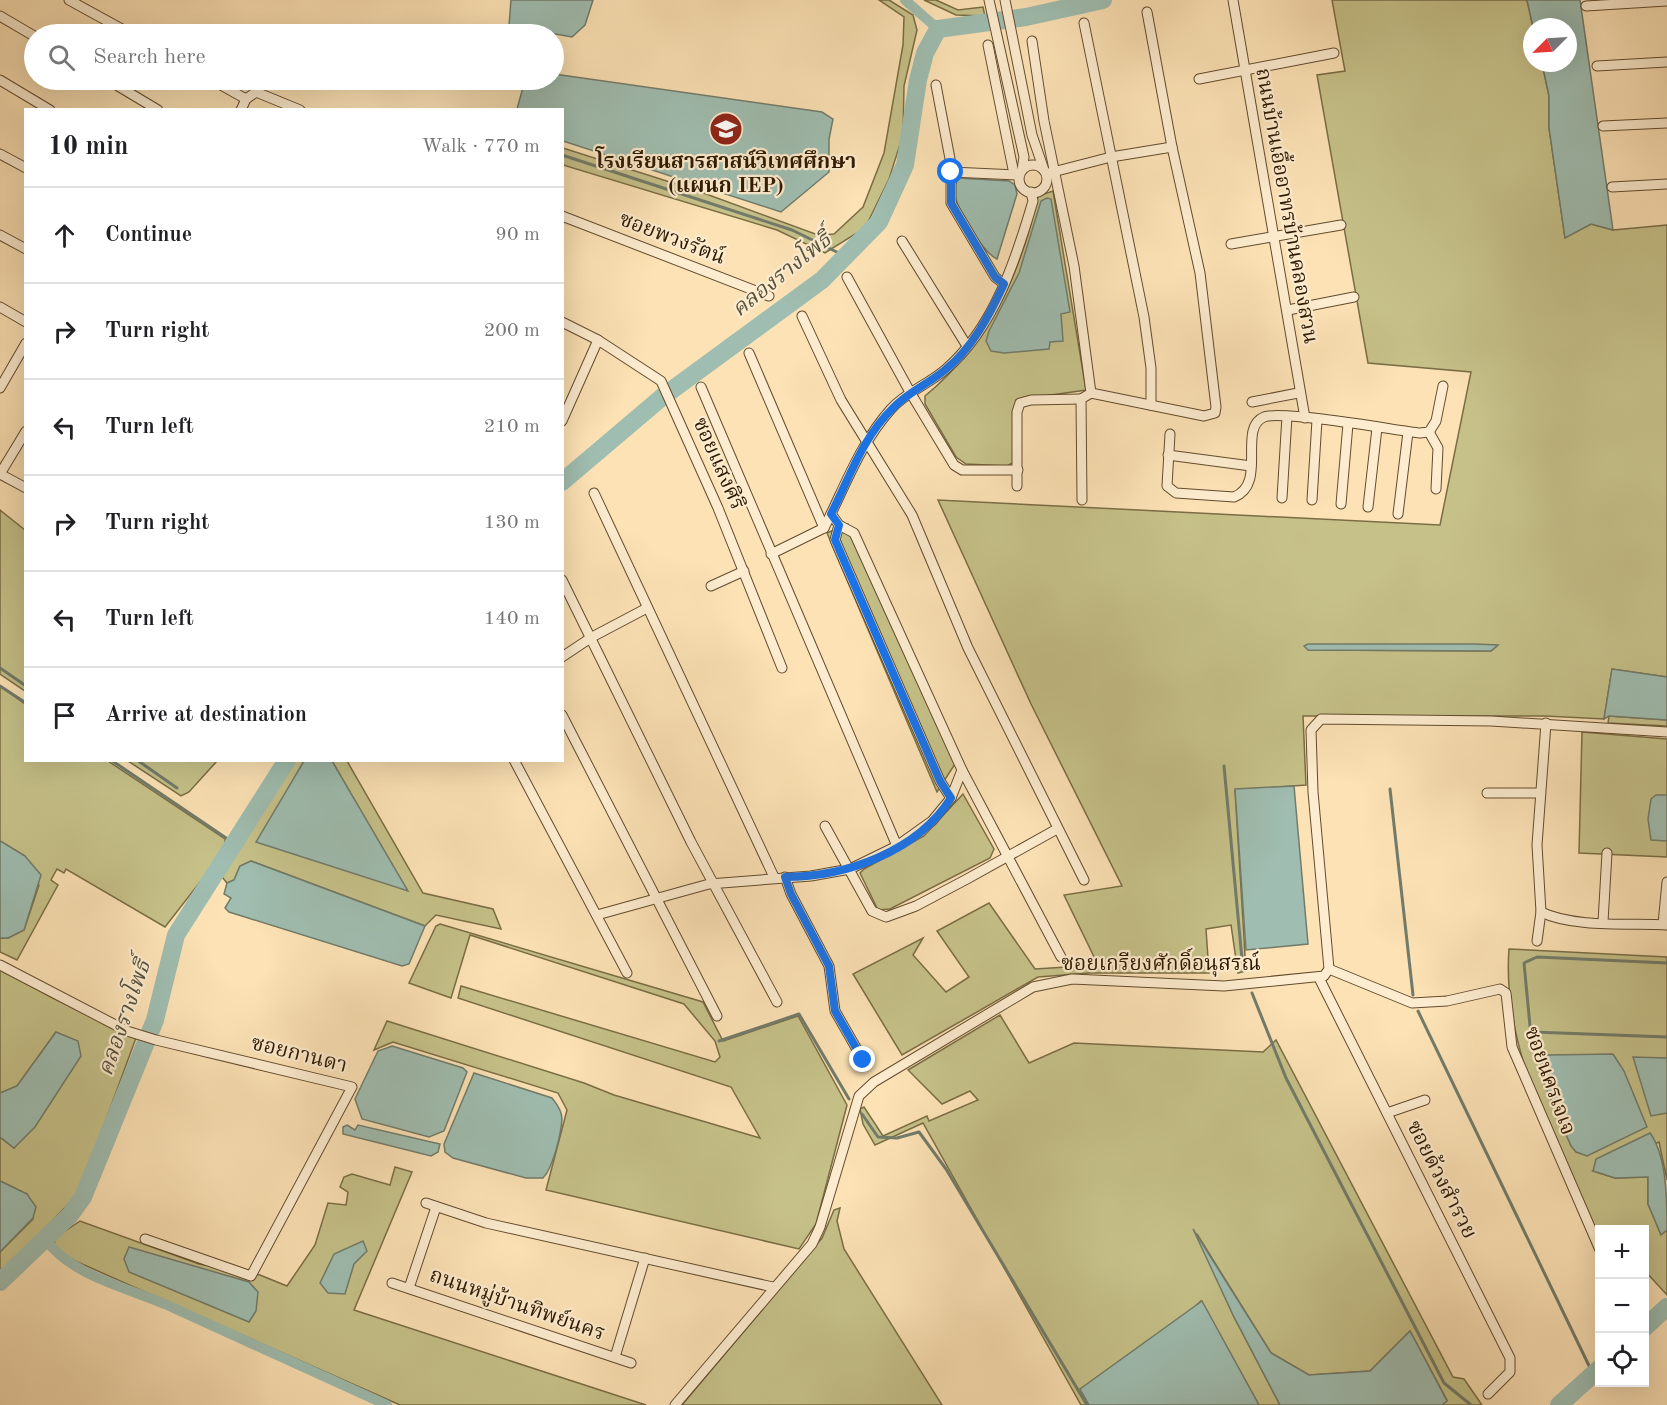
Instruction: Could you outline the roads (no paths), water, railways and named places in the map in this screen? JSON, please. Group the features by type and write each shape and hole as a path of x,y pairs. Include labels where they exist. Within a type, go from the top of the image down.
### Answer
{"street":[{"path":"69,0 113,24"},
{"path":"989,0 1002,50 1024,157 1018,173"},
{"path":"1005,0 1032,135 1048,172 1074,266 1091,393"},
{"name":"ถนนบ้านเอื้ออาทรบ้านคลองสวน","path":"1233,0 1243,70 1288,310 1298,393 1305,418"},
{"path":"1586,6 1667,1"},
{"path":"1017,486 1017,412 1020,404 1026,400 1081,399 1091,393 1204,416 1215,413 1200,273 1172,147 1147,12"},
{"path":"0,16 24,30"},
{"path":"1084,23 1144,317 1150,368 1151,405"},
{"path":"1031,192 1043,188 1048,172 1032,41"},
{"path":"771,554 825,528 847,476 866,442 891,409 910,392 946,370 967,346 985,321 1004,284 1033,201 1031,192 1021,186 988,45"},
{"path":"1199,78 1334,53"},
{"path":"1597,66 1667,62"},
{"path":"0,80 47,108"},
{"path":"936,85 951,172 950,198 954,211 995,277 1004,284"},
{"path":"125,90 155,108"},
{"path":"230,90 246,99"},
{"path":"242,108 246,99 256,92 295,108"},
{"path":"1603,126 1667,123"},
{"path":"951,172 1018,173 1033,165 1048,172 1112,157 1172,147"},
{"path":"0,154 24,167"},
{"path":"1612,187 1667,184"},
{"name":"ซอยพวงรัตน์","path":"564,217 769,296"},
{"path":"1231,244 1341,225"},
{"path":"0,235 24,248"},
{"path":"902,241 967,346"},
{"path":"848,278 910,392 959,468 1018,470"},
{"path":"1288,310 1354,297"},
{"path":"0,307 24,321"},
{"path":"802,316 827,373 866,442 912,515 968,648 1084,880"},
{"name":"ซอยแสงศิริ","path":"564,323 598,340 661,381 744,571 782,668"},
{"path":"564,416 598,340"},
{"path":"1,384 24,346"},
{"path":"749,353 825,528"},
{"path":"1430,432 1436,421 1443,386"},
{"path":"701,387 897,846"},
{"path":"1252,402 1298,393"},
{"path":"1081,399 1082,500"},
{"path":"1170,434 1167,486 1176,493 1234,497 1243,494 1250,482 1256,423 1262,417 1305,418 1408,432 1430,432"},
{"path":"1282,498 1287,417"},
{"path":"1312,500 1317,420"},
{"path":"1341,504 1348,424"},
{"path":"1368,507 1377,428"},
{"path":"1398,514 1408,432"},
{"path":"1430,432 1438,448 1436,489"},
{"path":"24,434 0,474 24,487"},
{"path":"1168,455 1251,466"},
{"path":"594,494 774,877"},
{"path":"831,514 839,525 854,533 962,770 1061,957"},
{"path":"839,525 835,540 940,781 951,798"},
{"path":"711,586 744,571"},
{"path":"564,584 713,883 777,1002"},
{"path":"564,656 592,637 647,608"},
{"path":"1319,978 1324,976 1329,969 1313,792 1311,730 1316,722 1321,719 1367,717 1546,723 1667,732"},
{"path":"564,719 717,1016"},
{"path":"1538,941 1541,912 1537,845 1546,723"},
{"path":"515,762 627,973"},
{"path":"597,915 654,897 713,883 811,876 850,869 897,846 932,821 951,798 962,770"},
{"path":"1487,793 1539,794"},
{"path":"825,826 872,911 886,917 916,906 1057,829"},
{"path":"1603,922 1606,853"},
{"path":"785,877 791,894 829,966 835,1011 863,1060"},
{"path":"1541,912 1552,917 1665,925 1667,882"},
{"name":"ซอยกานดา","path":"0,965 127,1031 352,1087 251,1276 145,1239"},
{"name":"ซอยนครเจเจ","path":"1329,969 1412,1003 1447,1000 1488,989 1500,988 1506,993 1512,1047 1595,1241"},
{"name":"ซอยด้วงสำรวย","path":"1319,978 1510,1358 1510,1372 1488,1394"},
{"name":"ซอยเกรียงศักดิ์อนุสรณ์","path":"675,1405 773,1287 812,1244 820,1227 858,1096 864,1090 1033,987 1072,980 1224,986 1319,978"},
{"path":"1387,1113 1425,1100"},
{"path":"426,1203 486,1223 773,1287"},
{"name":"ถนนหมู่บ้านทิพย์นคร","path":"409,1288 436,1207"},
{"name":"ถนนหมู่บ้านทิพย์นคร","path":"615,1357 645,1258"},
{"name":"ถนนหมู่บ้านทิพย์นคร","path":"392,1283 631,1363"}],"waterway":[{"path":"905,0 938,29"},
{"name":"คลองรางโพธิ์","path":"564,480 661,398 822,280 879,222 905,165 918,80 925,53 938,29 1026,17 1103,0"},
{"path":"564,156 792,230 845,256"},
{"path":"0,668 24,685"},
{"path":"0,686 24,702"},
{"path":"114,762 235,844"},
{"path":"140,762 177,788"},
{"name":"คลองรางโพธิ์","path":"0,1282 70,1215 83,1197 155,1020 176,935 286,762"},
{"path":"1224,766 1243,970"},
{"path":"1390,789 1413,995"},
{"path":"1667,963 1537,957 1524,963 1530,1026 1533,1032 1667,1037"},
{"path":"1252,993 1286,1078 1444,1383 1471,1405"},
{"path":"1418,1011 1593,1374"},
{"path":"719,1041 799,1014 849,1099"},
{"path":"862,1114 878,1137 897,1138 919,1132 946,1169 1087,1405"},
{"path":"45,1239 56,1252 101,1279 167,1305 387,1405"},
{"path":"1649,1323 1667,1307"},
{"path":"1559,1405 1595,1373"}],"place":[{"name":"โรงเรียนสารสาสน์วิเทศศึกษา (แผนก IEP)","path":"726,129"}]}
